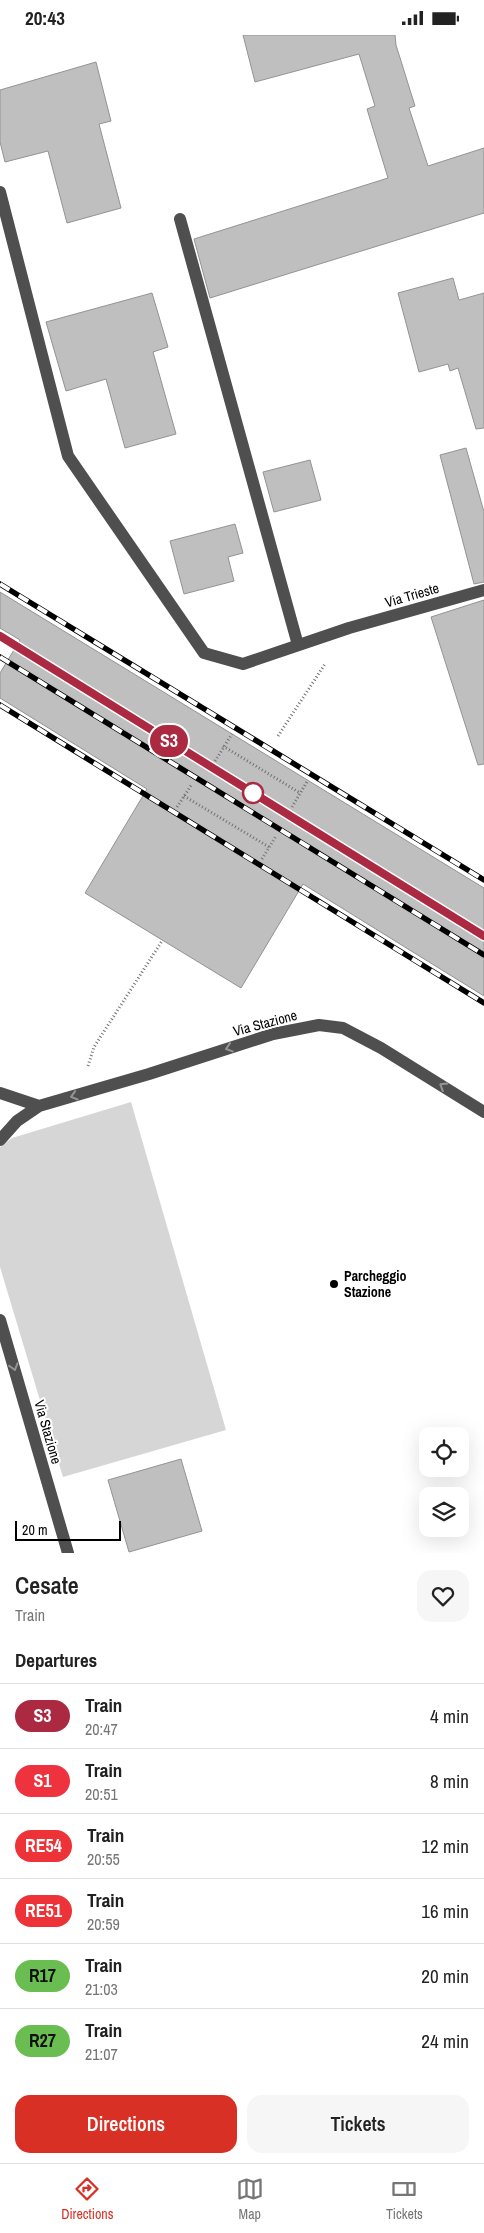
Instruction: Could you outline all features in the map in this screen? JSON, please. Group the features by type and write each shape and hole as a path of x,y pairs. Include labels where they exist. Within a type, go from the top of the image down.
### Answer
{"street":[{"name":"Via Trieste","path":"0,192 68,456 204,653 243,664 349,628 484,590"},
{"path":"180,219 298,645"},
{"name":"Via Stazione","path":"0,1140 17,1121 39,1106 273,1033 319,1025 343,1028 381,1048 484,1112"},
{"path":"0,1093 39,1106"},
{"name":"Via Stazione","path":"0,1320 68,1553"}],"path":[{"path":"278,736 349,628"},
{"path":"216,761 223,746 232,734"},
{"path":"223,746 300,793"},
{"path":"292,807 308,780"},
{"path":"177,807 192,784"},
{"path":"184,796 269,847"},
{"path":"262,859 276,836"},
{"path":"78,1095 94,1047 162,941"}],"shaded area":[{"path":"131,1102 226,1430 63,1477 0,1267 0,1147 12,1138"}],"building":[{"path":"243,35 395,35 396,45 415,106 409,108 428,166 484,148 484,213 210,298 194,239 388,178 367,109 375,106 359,54 255,82"},
{"path":"96,62 111,121 99,124 121,208 67,223 48,151 5,162 0,142 0,90"},
{"path":"453,278 459,300 484,293 484,428 476,429 458,368 450,371 448,364 419,372 398,293"},
{"path":"152,293 168,347 153,352 176,434 125,448 106,379 66,391 46,322"},
{"path":"466,448 484,512 484,582 474,584 440,455"},
{"path":"310,460 321,500 274,512 263,472"},
{"path":"235,524 243,553 228,557 234,581 184,594 170,541"},
{"path":"0,592 484,888 484,996 303,884 241,988 85,893 147,789 0,698 0,673 20,640 0,628"},
{"path":"484,600 484,764 478,765 431,617"},
{"path":"181,1459 202,1531 129,1552 108,1480"}],"railway":[{"path":"0,584 484,880"},
{"path":"0,636 484,936"},
{"path":"0,657 484,955"},
{"path":"0,705 484,1003"}],"train":[{"name":"S3","path":"0,636 484,936"}],"place":[{"name":"Parcheggio Stazione","path":"334,1284"}]}
